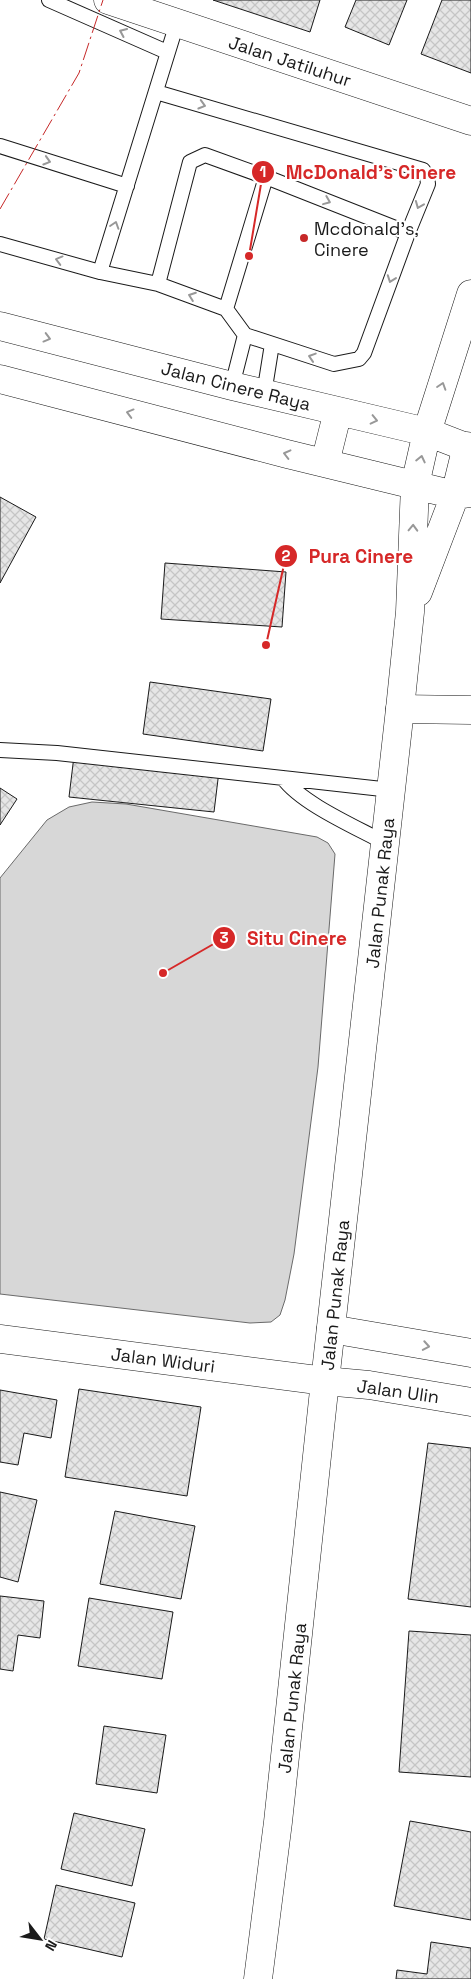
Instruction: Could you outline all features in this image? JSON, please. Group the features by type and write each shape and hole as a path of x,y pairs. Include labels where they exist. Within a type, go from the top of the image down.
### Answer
{"main road":[{"name":"Jalan Jatiluhur","path":"108,0 145,6 178,23 471,121"},
{"name":"Jalan Punak Raya","path":"258,1979 278,1822 325,1382 386,843 410,612 415,485 427,432 471,294"},
{"name":"Jalan Cinere Raya","path":"0,326 264,394 470,443"},
{"path":"0,379 325,463 415,485 463,494"},
{"path":"325,463 338,411"},
{"name":"Jalan Punak Raya","path":"410,612 463,494 470,443"},
{"path":"400,709 471,710"},
{"path":"331,1328 471,1353"},
{"name":"Jalan Widuri","path":"0,1339 325,1382"},
{"name":"Jalan Ulin","path":"325,1382 369,1385 471,1402"}],"lane":[{"path":"49,0 168,52"},
{"path":"100,272 178,23"},
{"path":"0,244 100,272 158,284 226,309 245,335 334,364 359,359 364,353 428,184 427,176 423,170 156,92"},
{"path":"0,146 127,186"},
{"path":"158,284 190,162 205,155 266,176 408,233"},
{"path":"226,309 266,176"},
{"path":"232,386 245,335"},
{"path":"264,394 272,344"},
{"path":"0,750 56,753 391,790"},
{"path":"283,778 288,785 306,798 386,843"}],"shaded area":[{"path":"92,802 126,804 317,837 328,843 335,854 318,1067 294,1254 285,1300 280,1315 271,1322 250,1323 0,1294 0,878 47,820 69,807"}],"building":[{"path":"213,0 320,0 310,32"},
{"path":"356,0 407,0 389,45 345,27"},
{"path":"442,0 471,0 471,73 421,54"},
{"path":"0,497 36,517 0,583"},
{"path":"165,563 286,572 282,627 161,619"},
{"path":"150,682 271,699 263,751 143,734"},
{"path":"74,756 219,771 214,812 69,797"},
{"path":"0,788 17,799 0,825"},
{"path":"79,1389 201,1407 187,1496 65,1477"},
{"path":"0,1390 57,1400 51,1438 24,1433 18,1465 0,1462"},
{"path":"428,1443 471,1448 471,1607 408,1599"},
{"path":"0,1492 37,1500 18,1582 0,1577"},
{"path":"115,1511 195,1526 181,1599 100,1584"},
{"path":"0,1596 44,1601 40,1638 18,1635 13,1671 0,1669"},
{"path":"89,1598 173,1612 162,1679 78,1666"},
{"path":"409,1631 471,1635 471,1777 399,1772"},
{"path":"104,1726 166,1735 157,1793 96,1784"},
{"path":"74,1813 145,1829 132,1886 61,1869"},
{"path":"410,1821 471,1832 471,1920 394,1906"},
{"path":"56,1885 135,1903 122,1957 44,1939"},
{"path":"431,1942 471,1948 471,1979 396,1979 397,1970 427,1974"}],"power":[{"path":"0,209 79,73 103,0"}],"place":[{"name":"Mcdonald's, Cinere","path":"304,238"},
{"name":"McDonald's Cinere","path":"249,256"},
{"name":"Pura Cinere","path":"266,645"},
{"name":"Situ Cinere","path":"163,973"}]}
